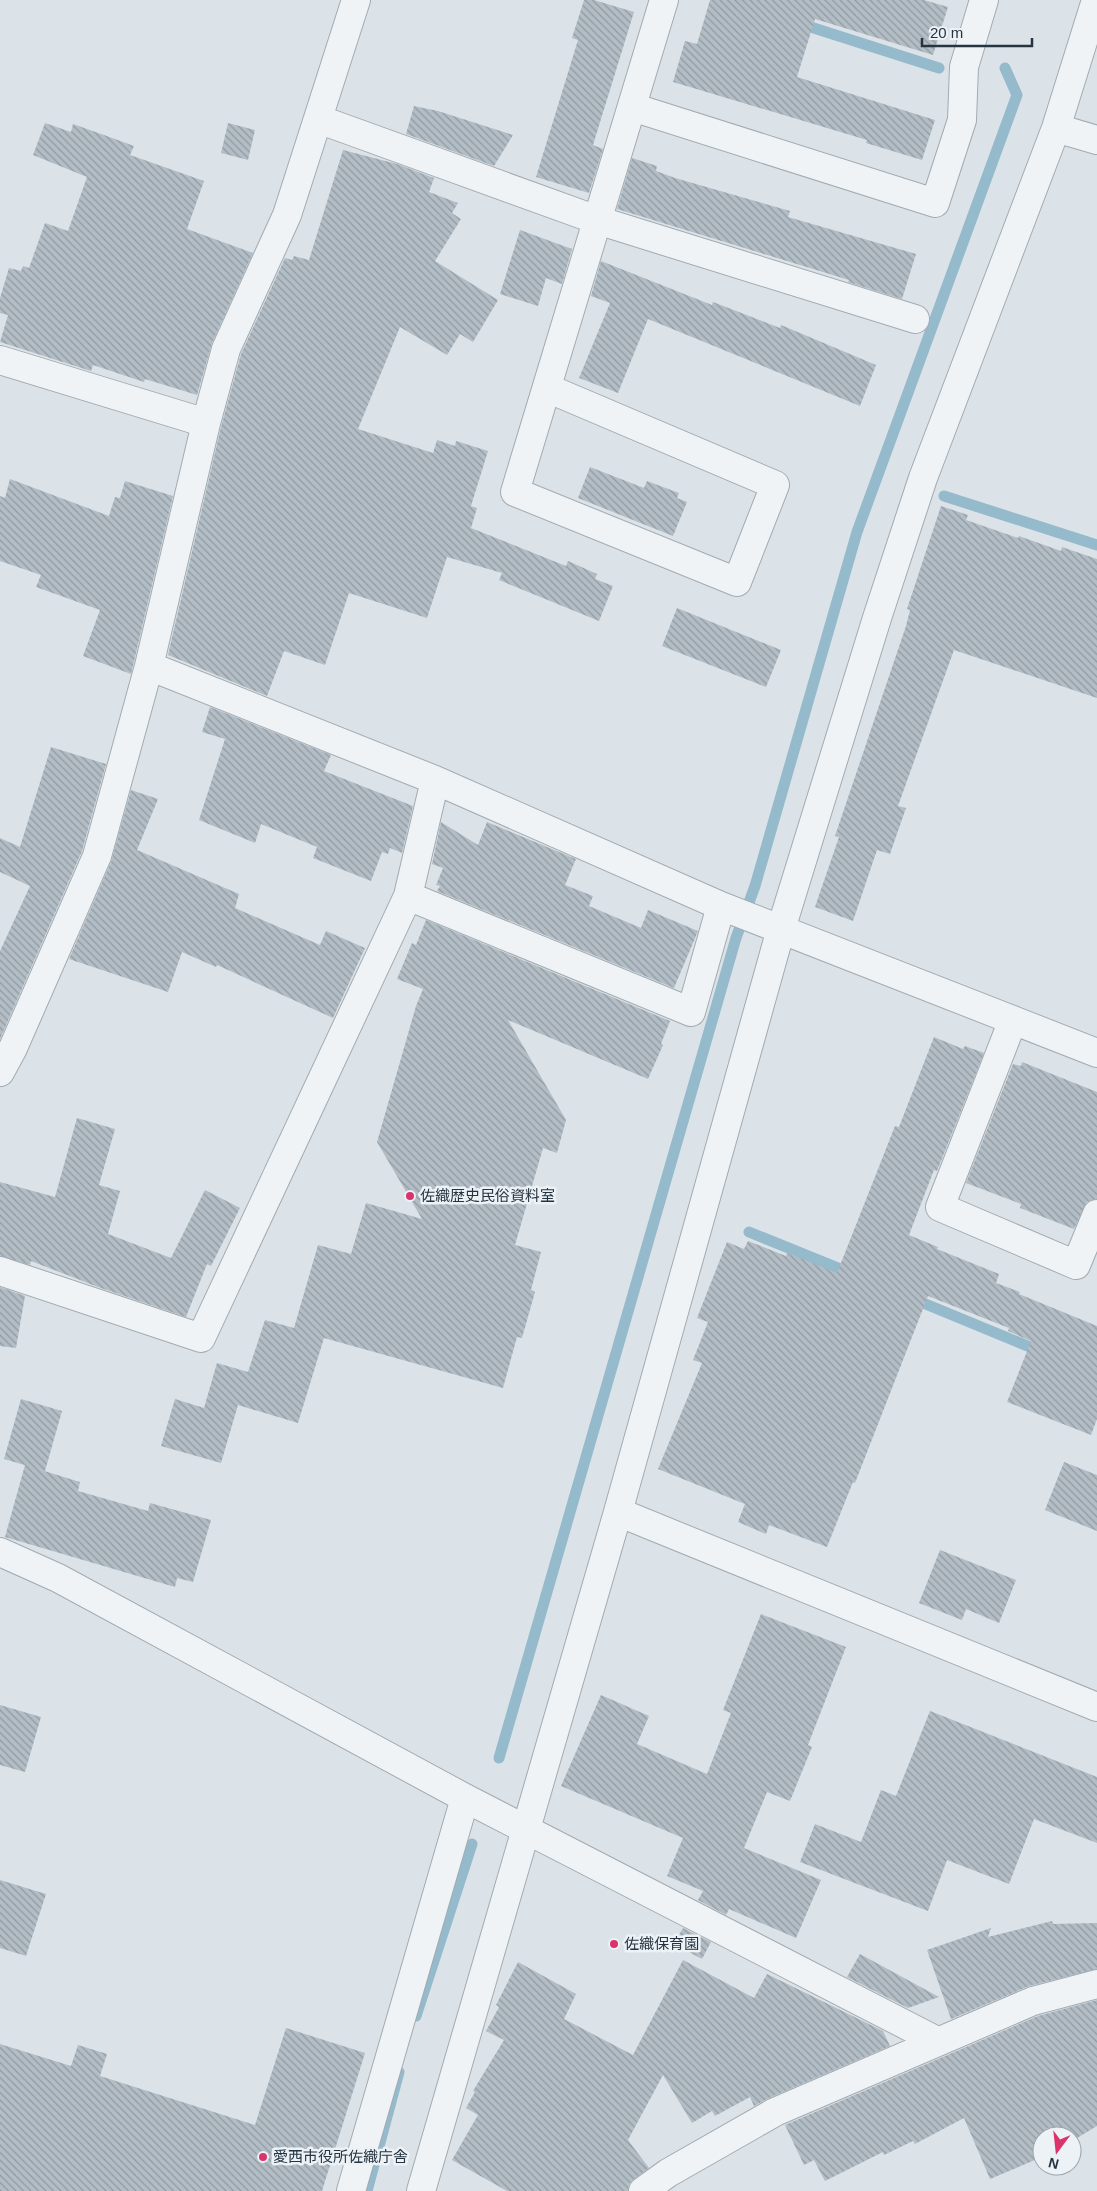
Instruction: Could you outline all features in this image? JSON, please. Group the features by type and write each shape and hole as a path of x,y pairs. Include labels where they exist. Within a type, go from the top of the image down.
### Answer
{"street":[{"path":"0,1072 7,1046 97,856 149,666 206,423 226,349 287,215 356,0"},
{"path":"547,388 775,485 737,582 515,492 664,0"},
{"path":"632,107 936,203 962,120 964,68 984,0"},
{"path":"421,2191 618,1512 775,926 923,478 1056,128 1093,0"},
{"path":"318,120 597,220 915,319"},
{"path":"1056,128 1097,140"},
{"path":"0,360 206,423"},
{"path":"149,666 435,780 726,908 1097,1053"},
{"path":"0,1271 201,1338 408,896 435,780"},
{"path":"408,896 691,1012 726,908"},
{"path":"1013,1020 940,1207 1076,1265 1097,1214"},
{"path":"618,1512 1097,1706"},
{"path":"0,1552 58,1578 465,1798 937,2041"},
{"path":"351,2191 465,1798"},
{"path":"643,2191 668,2173 775,2112 1033,2001 1097,1984"}],"building":[{"path":"584,0 594,0 634,12 593,145 603,149 589,193 536,177 578,40 572,38"},
{"path":"710,0 924,0 948,7 933,55 815,19 797,77 935,120 922,160 866,143 867,140 673,82 685,41 697,44"},
{"path":"414,106 438,111 513,135 494,166 406,134"},
{"path":"45,123 71,132 73,124 104,135 134,146 130,155 204,181 187,229 253,253 212,343 197,395 145,379 144,382 93,365 91,371 0,342 8,315 0,313 0,298 9,268 21,271 23,266 29,268 45,223 68,231 87,177 33,155"},
{"path":"228,123 255,130 248,160 221,153"},
{"path":"343,150 397,164 434,178 429,192 458,203 452,213 461,219 435,261 498,300 473,342 460,334 447,355 400,327 358,429 433,453 437,440 455,446 456,441 488,451 471,506 477,508 471,528 566,566 568,561 597,574 595,579 613,586 599,621 499,580 502,573 447,557 427,618 349,593 325,665 284,651 267,696 168,655 221,427 241,354 285,258 292,260 294,256 309,260"},
{"path":"632,158 657,166 656,171 675,178 790,211 788,217 916,254 902,299 848,282 849,280 617,209"},
{"path":"520,230 572,249 562,284 546,278 538,306 500,294"},
{"path":"601,261 712,305 713,302 780,328 781,325 876,365 860,406 648,319 618,393 579,378 610,303 591,296"},
{"path":"590,467 644,488 647,481 679,493 677,498 687,502 673,536 578,498"},
{"path":"10,479 109,516 115,497 120,498 125,481 173,496 131,674 83,656 100,610 36,587 41,575 0,561 0,496 5,498"},
{"path":"941,506 968,515 966,520 1018,538 1019,536 1061,551 1062,547 1097,559 1097,698 954,650 898,806 906,808 890,854 877,850 853,921 815,907 839,837 835,836 906,626 910,610 907,609"},
{"path":"677,608 781,650 766,687 662,646"},
{"path":"210,707 331,755 324,771 413,806 402,853 390,848 388,854 382,852 371,881 313,858 317,847 261,824 255,843 199,820 225,739 202,732"},
{"path":"51,747 106,764 82,851 0,1039 0,951 30,886 0,872 0,838 20,847"},
{"path":"131,790 158,799 137,850 239,894 235,908 320,945 326,931 365,948 333,1018 217,965 216,967 182,952 168,992 69,959 111,862"},
{"path":"441,822 478,845 487,822 576,859 565,885 593,896 589,906 641,928 648,910 698,931 674,988 437,891 440,886 436,885 443,868 432,864"},
{"path":"426,920 670,1021 661,1044 663,1045 648,1079 508,1020 566,1120 557,1153 543,1148 515,1245 541,1252 531,1290 535,1292 522,1338 517,1337 503,1388 324,1338 298,1423 238,1405 221,1463 161,1446 175,1399 204,1408 217,1363 248,1372 265,1320 294,1328 318,1245 351,1254 366,1203 422,1219 377,1142 416,1006 423,989 397,979 412,943 416,945"},
{"path":"934,1037 963,1049 965,1046 984,1053 937,1171 934,1170 909,1235 938,1247 937,1249 999,1274 996,1283 1097,1326 1097,1419 1091,1435 1007,1402 1031,1341 1008,1331 1009,1328 928,1296 855,1483 853,1482 827,1547 769,1525 766,1534 738,1522 745,1504 658,1469 702,1363 693,1360 708,1322 697,1318 727,1242 744,1249 748,1241 786,1256 787,1253 837,1273 895,1126 899,1127"},
{"path":"1022,1062 1097,1092 1097,1199 1087,1202 1074,1229 1020,1208 1021,1204 966,1183 1013,1064 1021,1066"},
{"path":"77,1118 115,1129 99,1185 120,1191 108,1234 171,1258 205,1190 240,1208 211,1266 207,1264 186,1317 98,1287 31,1261 30,1265 0,1256 0,1182 55,1197"},
{"path":"0,1287 25,1296 16,1348 0,1346"},
{"path":"21,1399 62,1411 45,1471 4,1459"},
{"path":"1064,1462 1097,1475 1097,1531 1045,1510"},
{"path":"25,1465 80,1482 78,1491 148,1511 150,1503 211,1520 193,1582 177,1578 175,1587 5,1537"},
{"path":"940,1550 1016,1580 999,1623 966,1609 962,1620 919,1603"},
{"path":"761,1614 846,1647 808,1745 812,1747 790,1801 767,1792 744,1848 821,1880 796,1938 729,1909 726,1915 698,1900 703,1891 667,1876 683,1838 561,1786 601,1695 649,1716 637,1744 707,1774 731,1713 723,1710"},
{"path":"0,1705 41,1717 25,1772 0,1765"},
{"path":"930,1711 1097,1777 1097,1843 1034,1819 1009,1884 947,1860 928,1911 800,1862 815,1824 861,1842 881,1790 896,1796"},
{"path":"0,1880 46,1894 26,1956 0,1948"},
{"path":"1052,1921 1053,1924 1097,1923 1097,1969 1029,1986 951,2019 927,1950 991,1928 988,1937"},
{"path":"683,1928 711,1942 702,1959 674,1944"},
{"path":"860,1954 939,1997 908,2008 847,1977"},
{"path":"683,1960 754,1998 767,1974 883,2031 890,2046 754,2106 750,2097 715,2116 712,2111 692,2123 663,2075 628,2140 649,2168 629,2184 628,2191 507,2191 452,2160 478,2115 466,2108 475,2092 473,2091 504,2040 486,2031 499,2007 496,2005 518,1962 576,1994 564,2019 633,2055"},
{"path":"1097,2000 1097,2126 1082,2135 1082,2126 1032,2126 1032,2161 990,2179 964,2118 915,2144 913,2141 884,2155 883,2152 825,2181 814,2160 804,2165 785,2125 1038,2016"},
{"path":"286,2028 365,2053 322,2191 0,2191 0,2044 71,2066 78,2045 107,2054 100,2076 255,2125"}],"waterway":[{"path":"798,23 939,68"},
{"path":"499,1758 736,938 755,886 857,532 1017,95 1005,68"},
{"path":"944,496 1097,545"},
{"path":"749,1232 853,1274"},
{"path":"911,1298 1042,1352"},
{"path":"416,2016 472,1844"},
{"path":"367,2191 399,2072"}],"place":[{"name":"佐織歴史民俗資料室","path":"410,1196"},
{"name":"佐織保育園","path":"614,1944"},
{"name":"愛西市役所佐織庁舎","path":"263,2157"}]}
